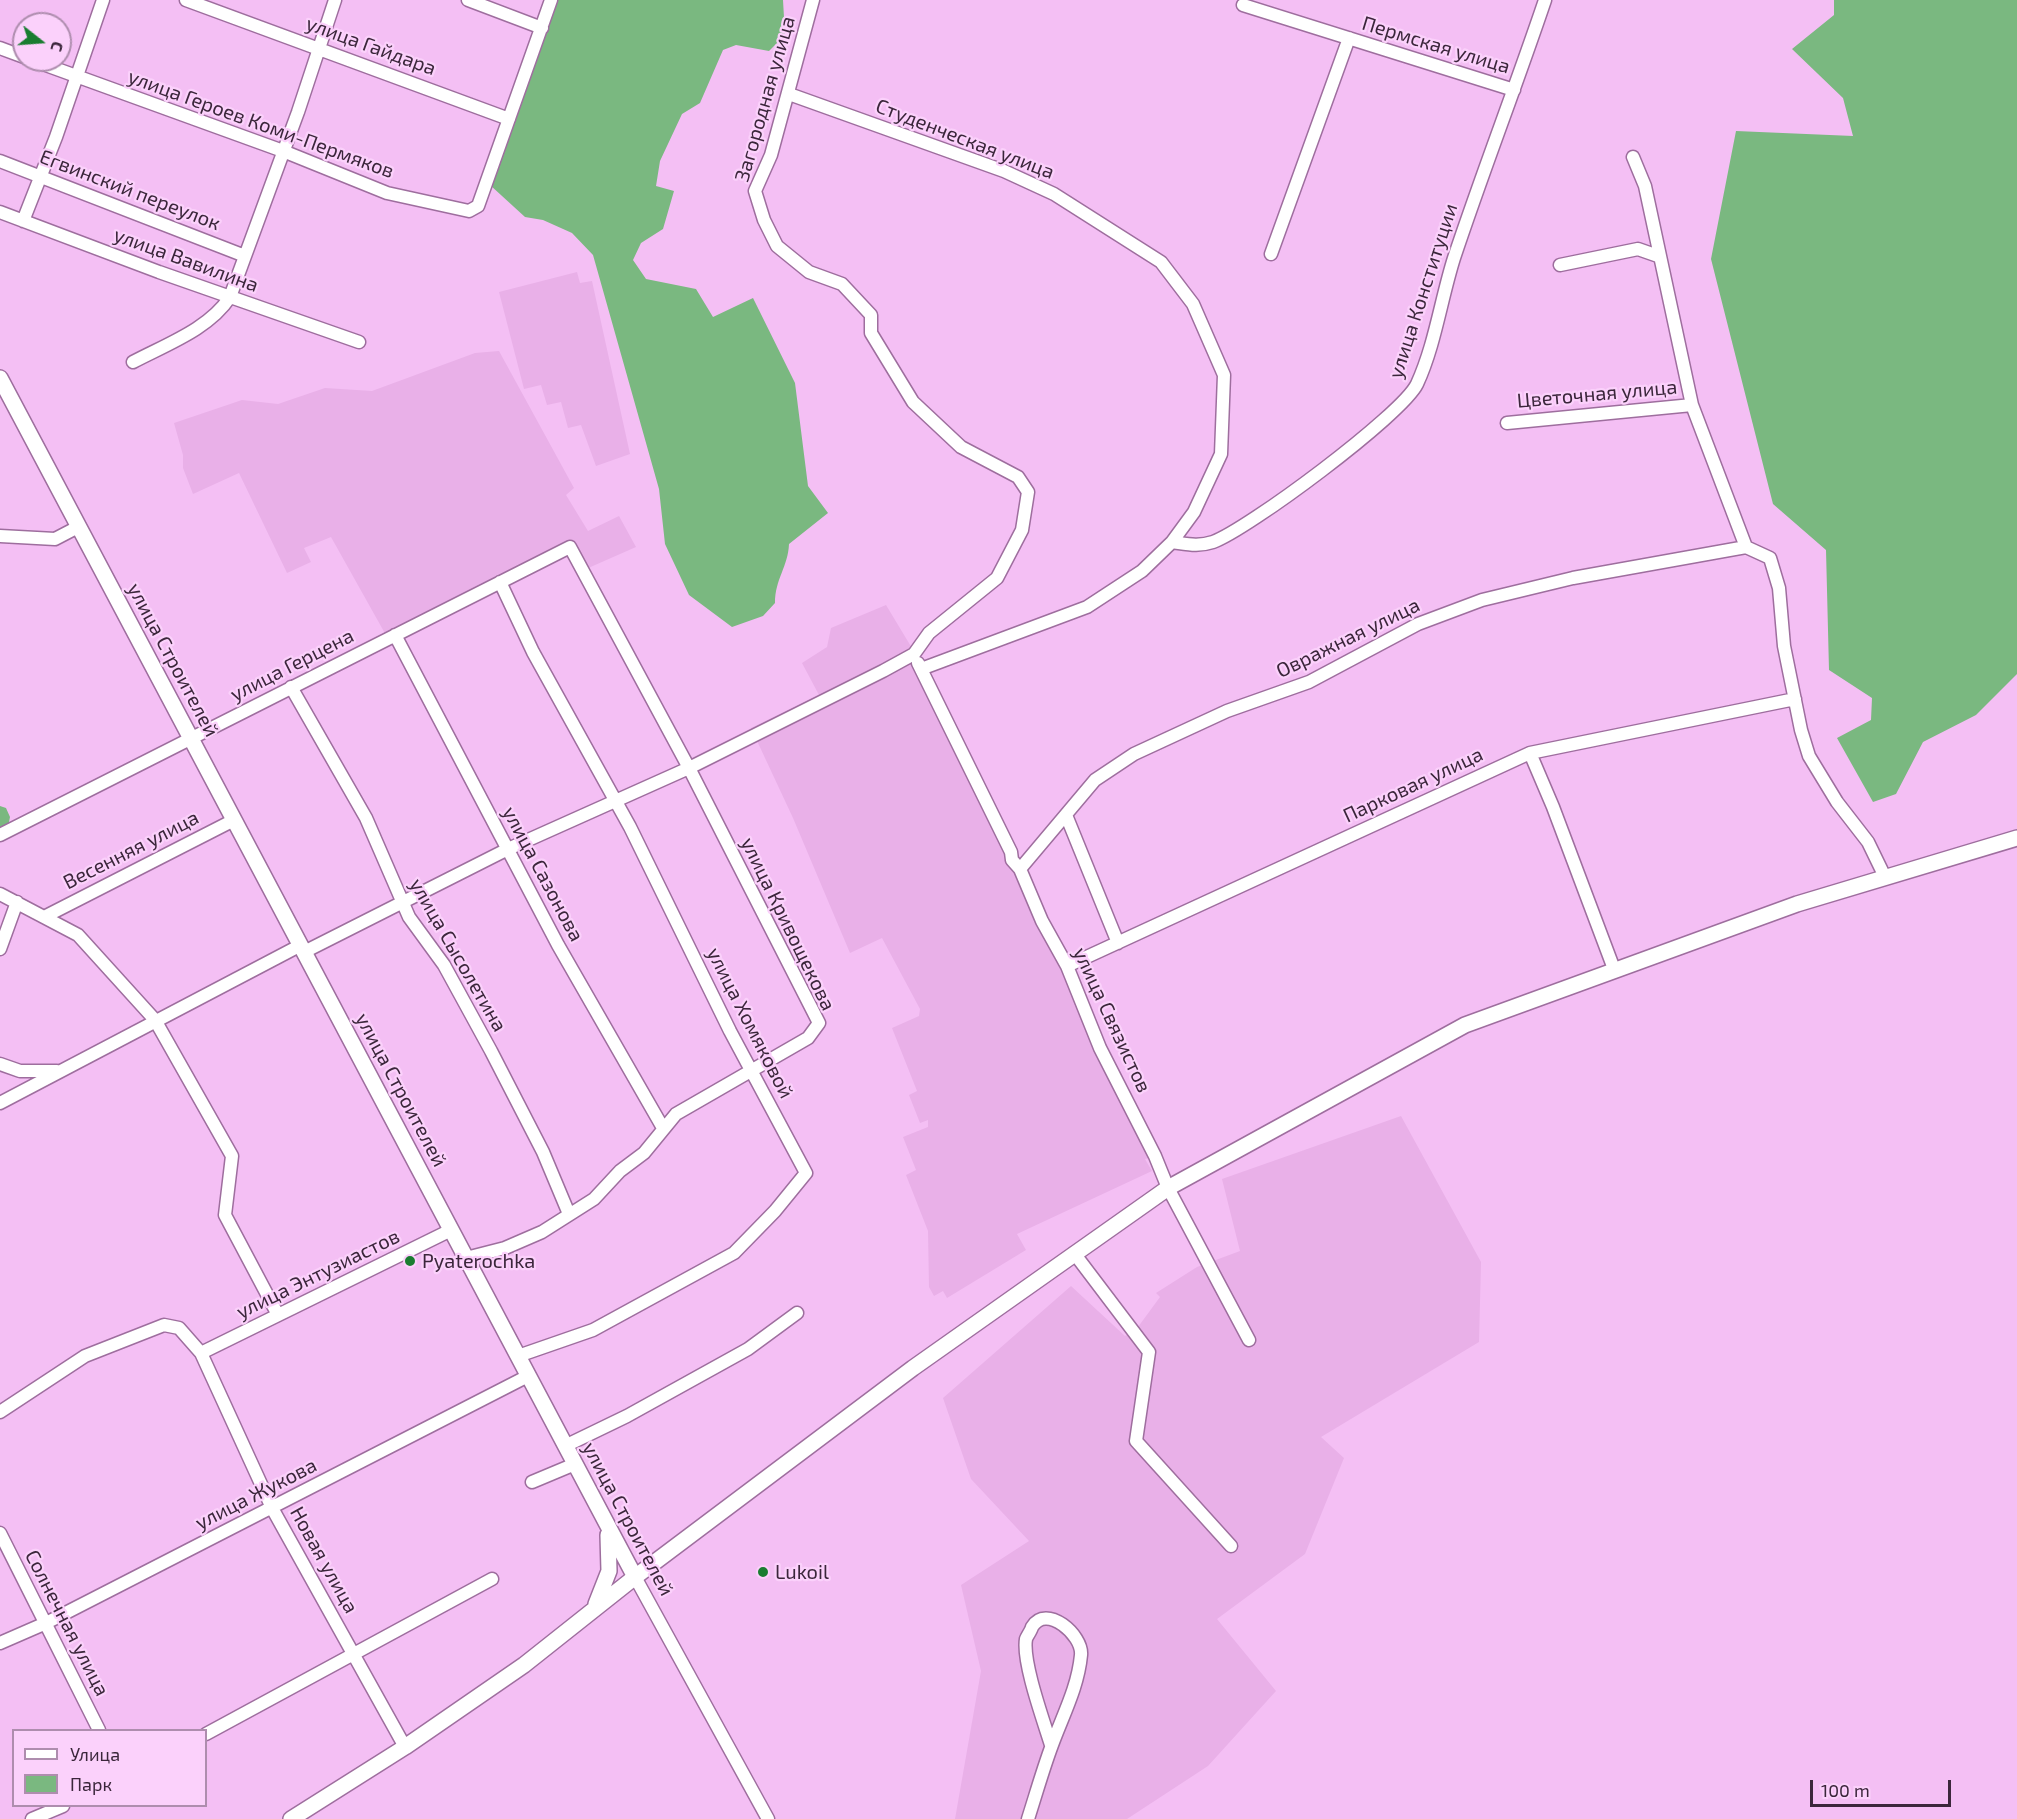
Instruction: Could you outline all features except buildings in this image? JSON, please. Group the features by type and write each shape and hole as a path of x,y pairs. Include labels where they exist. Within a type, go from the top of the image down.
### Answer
{"main road":[{"name":"улица Строителей","path":"0,378 635,1577"},
{"path":"291,1819 405,1747 524,1665 635,1577 913,1368 1168,1188 1465,1025 1797,904 2017,838"},
{"path":"592,1611 604,1588 609,1571 610,1541 603,1518"}],"street":[{"path":"23,221 103,0"},
{"name":"улица Гайдара","path":"186,0 509,119"},
{"path":"133,362 207,322 219,312 230,297 335,0"},
{"path":"468,0 542,28"},
{"path":"509,119 551,0"},
{"name":"Загородная улица","path":"813,0 771,155 755,190 764,220 777,246 809,272 843,284 855,295 871,315 871,333 913,402 961,447 1018,477 1028,492 1022,530 997,578 929,633 914,654"},
{"name":"улица Конституции","path":"1173,542 1199,546 1216,541 1257,516 1313,477 1383,420 1416,386 1466,223 1545,0"},
{"name":"Пермская улица","path":"1243,5 1514,90"},
{"path":"1271,254 1349,38"},
{"name":"улица Героев Коми-Пермяков","path":"65,72 283,151 387,193 469,211 478,206 509,119"},
{"name":"Студенческая улица","path":"789,94 1004,171 1054,194 1161,262 1193,304 1224,375 1221,454 1194,512 1173,542"},
{"path":"1634,156 1645,186 1658,256 1692,405 1746,547 1770,558 1779,588 1784,646 1809,756 1837,802 1868,842 1885,877"},
{"name":"Егвинский переулок","path":"0,161 244,256"},
{"name":"улица Вавилина","path":"0,212 359,342"},
{"path":"1560,265 1638,249 1658,256"},
{"name":"Цветочная улица","path":"1507,423 1692,405"},
{"path":"0,536 55,539 78,527"},
{"path":"921,669 1087,607 1142,571 1173,542"},
{"name":"улица Герцена","path":"0,835 570,547 689,768"},
{"name":"Овражная улица","path":"1020,869 1095,780 1134,754 1227,711 1309,682 1419,624 1482,600 1573,578 1746,547"},
{"name":"улица Хомяковой","path":"500,582 533,652 615,799 750,1069 806,1173 776,1211 734,1253 671,1290 593,1330 518,1356"},
{"name":"улица Сазонова","path":"395,635 558,945 663,1128"},
{"path":"0,1103 155,1020 403,903 508,849 615,799 689,768 914,654"},
{"name":"улица Связистов","path":"914,654 1011,852 1012,860 1020,869 1034,904 1067,966 1100,1048 1168,1188 1250,1340"},
{"name":"улица Сысолетина","path":"291,687 366,818 409,916 444,965 491,1051 543,1152 569,1214"},
{"name":"Парковая улица","path":"1067,966 1530,753 1584,740 1795,699"},
{"path":"1530,753 1614,969"},
{"name":"улица Кривощекова","path":"689,768 819,1023 808,1038 750,1069"},
{"name":"улица Связистов","path":"1066,814 1118,943"},
{"name":"Весенняя улица","path":"46,916 234,820"},
{"path":"0,894 46,916 78,935 155,1020 232,1156 225,1215 278,1316"},
{"path":"0,949 17,902"},
{"path":"0,1064 20,1071 59,1071"},
{"path":"466,1258 505,1248 542,1232 594,1199 620,1171 644,1152 675,1114 750,1069"},
{"name":"улица Энтузиастов","path":"201,1353 451,1230"},
{"path":"1074,1253 1149,1352 1136,1441 1231,1546"},
{"path":"565,1446 627,1416 748,1349 797,1313"},
{"name":"Новая улица","path":"0,1412 85,1356 164,1325 179,1328 201,1353 272,1508 405,1747"},
{"name":"улица Жукова","path":"0,1643 46,1623 528,1376"},
{"path":"532,1482 575,1464"},
{"name":"Солнечная улица","path":"0,1533 98,1729"},
{"name":"улица Строителей","path":"635,1577 768,1819"},
{"path":"207,1733 492,1580"},
{"path":"1028,1819 1052,1746 1078,1680 1082,1651 1073,1633 1053,1618 1042,1618 1034,1624 1026,1639 1031,1680 1052,1746"},
{"path":"32,1819 61,1807"}],"shaded area":[{"path":"577,272 580,283 592,281 630,454 596,466 581,425 568,428 561,402 547,405 541,385 524,389 499,292"},
{"path":"499,351 574,488 566,495 588,531 619,516 636,547 586,569 572,542 387,637 331,537 304,548 311,562 287,573 239,473 193,494 183,468 183,455 174,423 242,400 278,404 325,388 372,391 475,353"},
{"path":"886,605 927,673 1014,846 1106,1047 1160,1155 1145,1159 1152,1171 1017,1234 1026,1250 947,1298 943,1291 934,1296 929,1287 928,1231 906,1175 916,1170 903,1137 928,1127 928,1120 920,1123 909,1095 917,1091 892,1028 919,1016 920,1009 882,938 850,953 793,818 751,728 819,695 802,663 827,647 831,628"},
{"path":"1401,1116 1481,1262 1479,1342 1321,1437 1344,1458 1305,1554 1217,1619 1276,1691 1208,1766 1127,1819 955,1819 981,1671 961,1585 1029,1541 971,1479 943,1398 1071,1286 1125,1336 1138,1327 1160,1297 1156,1293 1197,1267 1240,1251 1222,1179"}],"green space":[{"path":"557,0 783,0 785,35 769,51 736,45 723,50 700,103 682,114 660,161 656,186 674,191 663,229 641,243 633,260 646,279 696,289 713,317 753,298 795,383 808,486 828,513 789,544 775,603 763,616 732,627 689,595 665,544 659,489 593,255 572,233 543,220 525,217 490,185"},
{"path":"1834,0 2017,0 2017,674 1976,715 1923,742 1896,794 1873,802 1837,738 1871,720 1872,698 1829,670 1826,550 1773,504 1711,259 1736,131 1853,136 1843,98 1792,49 1834,15"},
{"path":"0,806 6,808 10,817 8,827 0,832"}],"place":[{"name":"Pyaterochka","path":"410,1261"},
{"name":"Lukoil","path":"763,1572"}]}
